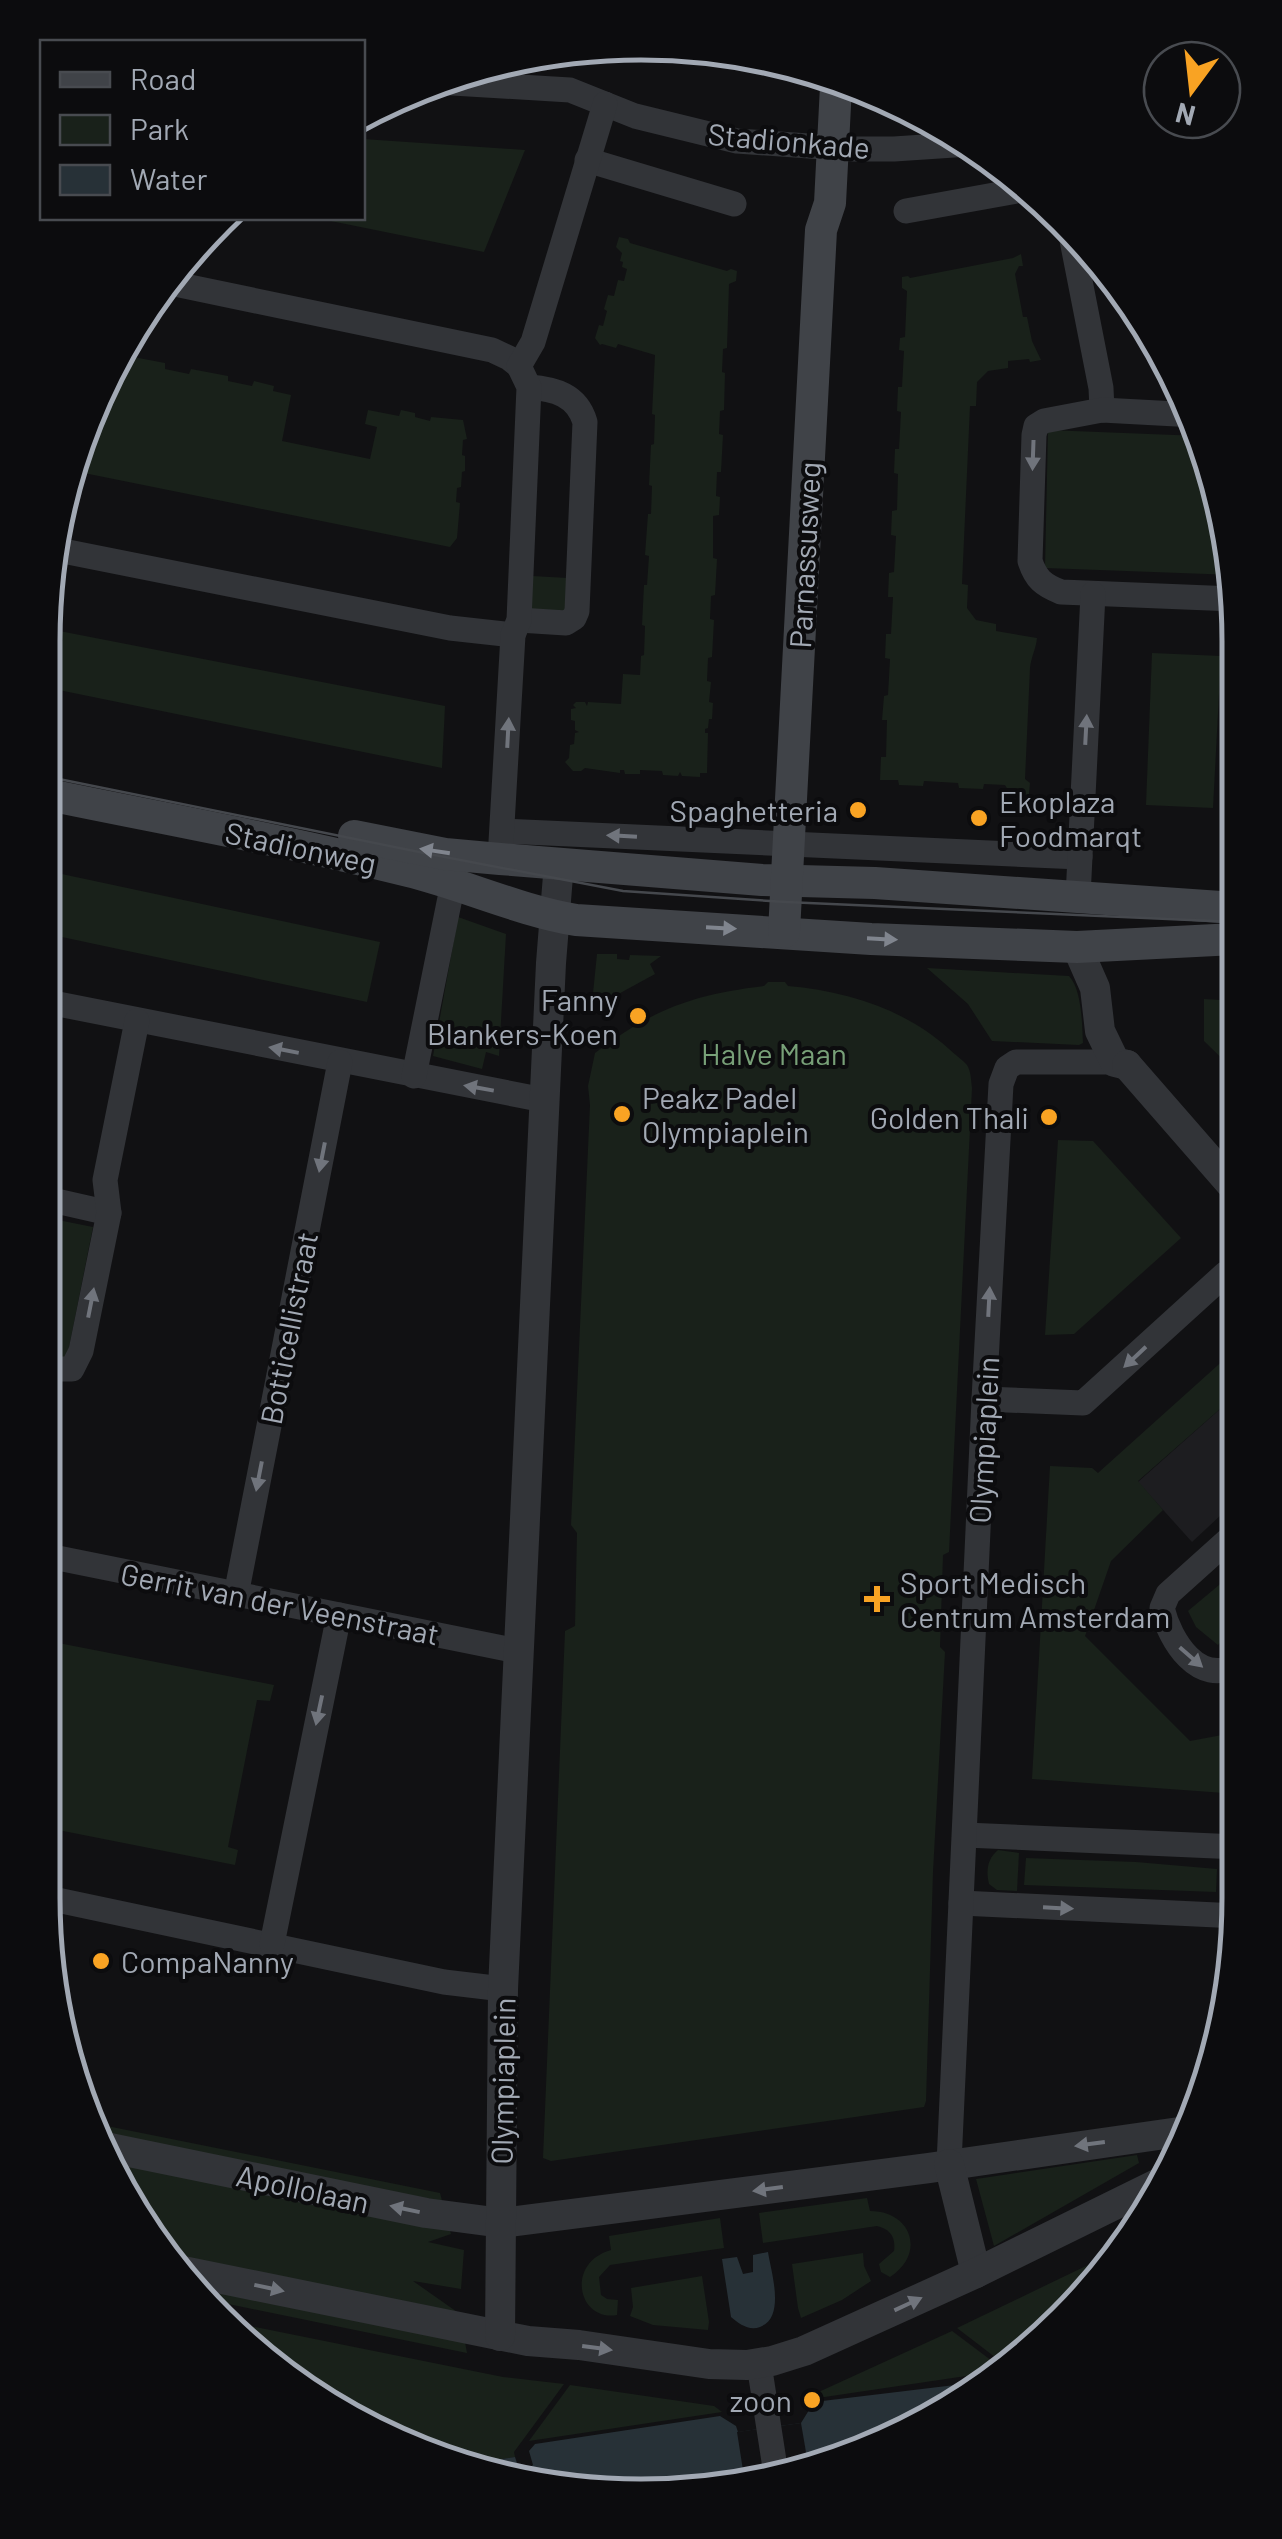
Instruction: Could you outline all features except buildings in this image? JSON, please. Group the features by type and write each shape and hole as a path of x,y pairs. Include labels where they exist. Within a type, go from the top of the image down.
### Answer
{"main road":[{"name":"Parnassusweg","path":"817,88 824,146"},
{"name":"Parnassusweg","path":"787,880 821,230 813,201 835,93"},
{"name":"Stadionweg","path":"60,776 445,854 501,845 559,863"},
{"name":"Stadionweg","path":"60,797 305,846 453,883 554,916"},
{"path":"559,863 1222,907"},
{"path":"784,932 787,880"},
{"path":"554,916 872,939 1077,948 1222,940"}],"street":[{"name":"Stadionkade","path":"476,84 570,90 634,116 737,141 894,149 944,146"},
{"path":"605,104 524,376 516,627 501,845 789,844 1080,857"},
{"name":"Stadionkade","path":"587,160 734,204"},
{"path":"906,211 1010,192"},
{"path":"1075,255 1102,410"},
{"path":"67,552 450,628 516,627 574,618 584,422 581,409 566,396 524,376 509,358 492,350 181,285"},
{"path":"1176,414 1102,410 1044,420 1036,426 1030,561 1034,574 1044,585 1060,592 1221,599"},
{"path":"1078,897 1093,594"},
{"name":"Olympiaplein","path":"500,2336 503,1990 544,1100 559,863"},
{"path":"414,1076 453,883"},
{"path":"1120,946 1107,986 1114,1028 1126,1053 1121,1064"},
{"path":"1077,948 1095,988 1100,1031 1121,1064 1222,1175"},
{"path":"60,1005 544,1100"},
{"path":"60,1368 72,1368 81,1352 109,1213 106,1180 137,1021"},
{"name":"Botticellistraat","path":"236,1594 340,1062"},
{"name":"Olympiaplein","path":"976,2273 949,2164 1003,1075 1016,1062 1121,1064"},
{"path":"60,1202 109,1213"},
{"path":"984,1399 1083,1402 1222,1277"},
{"path":"1222,1545 1168,1594 1162,1608 1170,1635 1196,1664 1211,1672 1222,1672"},
{"name":"Gerrit van der Veenstraat","path":"60,1558 518,1651"},
{"path":"272,1944 339,1615"},
{"path":"965,1835 1222,1846"},
{"path":"60,1901 444,1982 503,1990"},
{"path":"961,1903 1222,1915"},
{"path":"502,2223 1172,2133"},
{"name":"Apollolaan","path":"118,2150 426,2213 502,2223"},
{"path":"202,2278 500,2336 709,2364 758,2364 804,2352 1142,2191"},
{"path":"758,2364 775,2463"}],"shaded area":[{"path":"1222,1407 1222,1514 1192,1542 1138,1482"}],"green space":[{"path":"365,139 525,150 484,252 326,220 365,220"},
{"path":"619,237 737,271 736,281 729,284 727,348 723,349 724,410 720,411 719,434 723,435 721,472 717,472 719,515 713,516 713,558 717,559 715,595 711,596 712,657 708,658 707,681 711,682 709,702 713,703 712,719 705,729 707,773 700,773 700,777 682,776 680,772 678,776 663,775 662,771 573,771 565,762 575,733 579,732 571,720 571,709 576,708 573,705 621,704 623,674 640,675 644,655 642,625 649,556 645,555 651,514 655,355 618,344 616,348 600,345 595,338 599,325 603,326 608,295 614,296 618,280 624,281 627,269 622,267 622,253 616,247"},
{"path":"1021,254 1023,266 1015,274 1023,317 1027,317 1041,360 1008,361 1008,368 988,371 977,382 976,406 970,406 962,584 968,585 967,608 976,620 996,624 996,631 1037,638 1030,668 1025,779 1030,783 1029,794 1017,794 1005,785 959,788 958,783 924,781 923,786 899,785 898,780 880,780 881,757 886,757 887,720 882,720 890,659 885,658 886,634 891,634 893,597 888,597 889,573 894,572 896,536 891,535 892,511 897,510 895,449 899,449 898,387 902,387 904,351 899,350 900,338 905,337 907,291 902,288 902,277"},
{"path":"134,357 165,363 165,369 189,374 191,369 228,376 228,381 252,386 254,381 274,386 273,391 291,395 282,441 370,459 377,427 365,424 368,410 399,416 401,410 430,421 431,417 463,420 467,439 463,440 462,455 465,471 461,487 457,488 457,538 450,547 85,473 104,419"},
{"path":"1048,430 1184,435 1202,491 1218,574 1045,568"},
{"path":"532,576 568,578 566,611 531,609"},
{"path":"60,631 445,706 442,768 60,690"},
{"path":"1152,653 1221,656 1213,808 1146,805"},
{"path":"60,874 380,942 367,1002 60,937"},
{"path":"458,917 506,934 499,1056 486,1052 482,1069 433,1056"},
{"path":"597,954 617,954 617,959 629,960 630,955 661,956 650,964 655,974 602,1003 592,1003"},
{"path":"927,968 1069,976 1079,998 1083,1043 992,1041 968,1004"},
{"name":"Halve Maan","path":"768,982 831,992 894,1013 932,1035 967,1065 971,1076 949,1552 943,1555 940,1647 945,1652 926,2101 924,2107 551,2161 543,2158 565,1631 575,1626 577,1533 571,1525 588,1086 595,1053 636,1025 674,1006"},
{"path":"1204,999 1222,1000 1222,1058 1204,1041"},
{"path":"1058,1140 1093,1141 1181,1238 1074,1334 1045,1335"},
{"path":"60,1220 93,1227 67,1358 60,1357"},
{"path":"1222,1361 1222,1407 1138,1481 1163,1510 1111,1561 1085,1636 1190,1741 1222,1735 1222,1793 1032,1779 1050,1466 1092,1468 1098,1473"},
{"path":"1222,1583 1222,1641 1218,1645 1196,1627 1188,1611"},
{"path":"60,1643 274,1685 270,1701 257,1700 228,1847 238,1850 235,1865 60,1830"},
{"path":"998,1850 1019,1853 1017,1891 997,1890 989,1884 988,1866"},
{"path":"1026,1858 1217,1869 1216,1892 1024,1885"},
{"path":"107,2126 440,2193 451,2234 428,2242 464,2250 461,2289 413,2281 460,2314 467,2353 225,2303 158,2221"},
{"path":"1137,2155 1139,2163 994,2246 976,2179"},
{"path":"867,2198 870,2211 896,2218 909,2235 908,2257 890,2277 881,2272 879,2264 894,2251 893,2238 877,2226 763,2243 759,2213"},
{"path":"720,2218 724,2248 610,2265 599,2277 601,2295 618,2300 617,2315 604,2315 586,2301 582,2278 596,2257 611,2250 609,2236"},
{"path":"863,2253 871,2281 842,2300 801,2318 792,2264"},
{"path":"1093,2262 1052,2309 996,2358 957,2328"},
{"path":"702,2276 708,2330 653,2325 630,2316 631,2288"},
{"path":"248,2326 503,2377 564,2384 514,2452 515,2457 491,2459 384,2419 318,2381"},
{"path":"952,2331 992,2361 972,2375 811,2399 812,2395"},
{"path":"570,2385 714,2406 722,2412 529,2441"}],"water":[{"path":"768,2252 775,2293 773,2314 760,2327 748,2327 731,2317 722,2259 737,2257 743,2274 753,2272 753,2255"},
{"path":"958,2385 863,2435 754,2468 641,2479 529,2468 533,2465 529,2451 535,2444 720,2416 736,2426 738,2432 801,2423 814,2402"},
{"path":"515,2457 518,2466 495,2460"}],"pier":[{"path":"801,2423 806,2454 743,2470 737,2432"}],"tram line":[{"path":"60,779 623,891 1222,921"}],"place":[{"name":"Spaghetteria","path":"858,810"},
{"name":"Ekoplaza Foodmarqt","path":"979,818"},
{"name":"Fanny Blankers-Koen","path":"638,1016"},
{"name":"Peakz Padel Olympiaplein","path":"622,1114"},
{"name":"Golden Thali","path":"1049,1117"},
{"name":"Sport Medisch Centrum Amsterdam","path":"877,1599"},
{"name":"CompaNanny","path":"101,1961"},
{"name":"zoon","path":"812,2400"}]}
